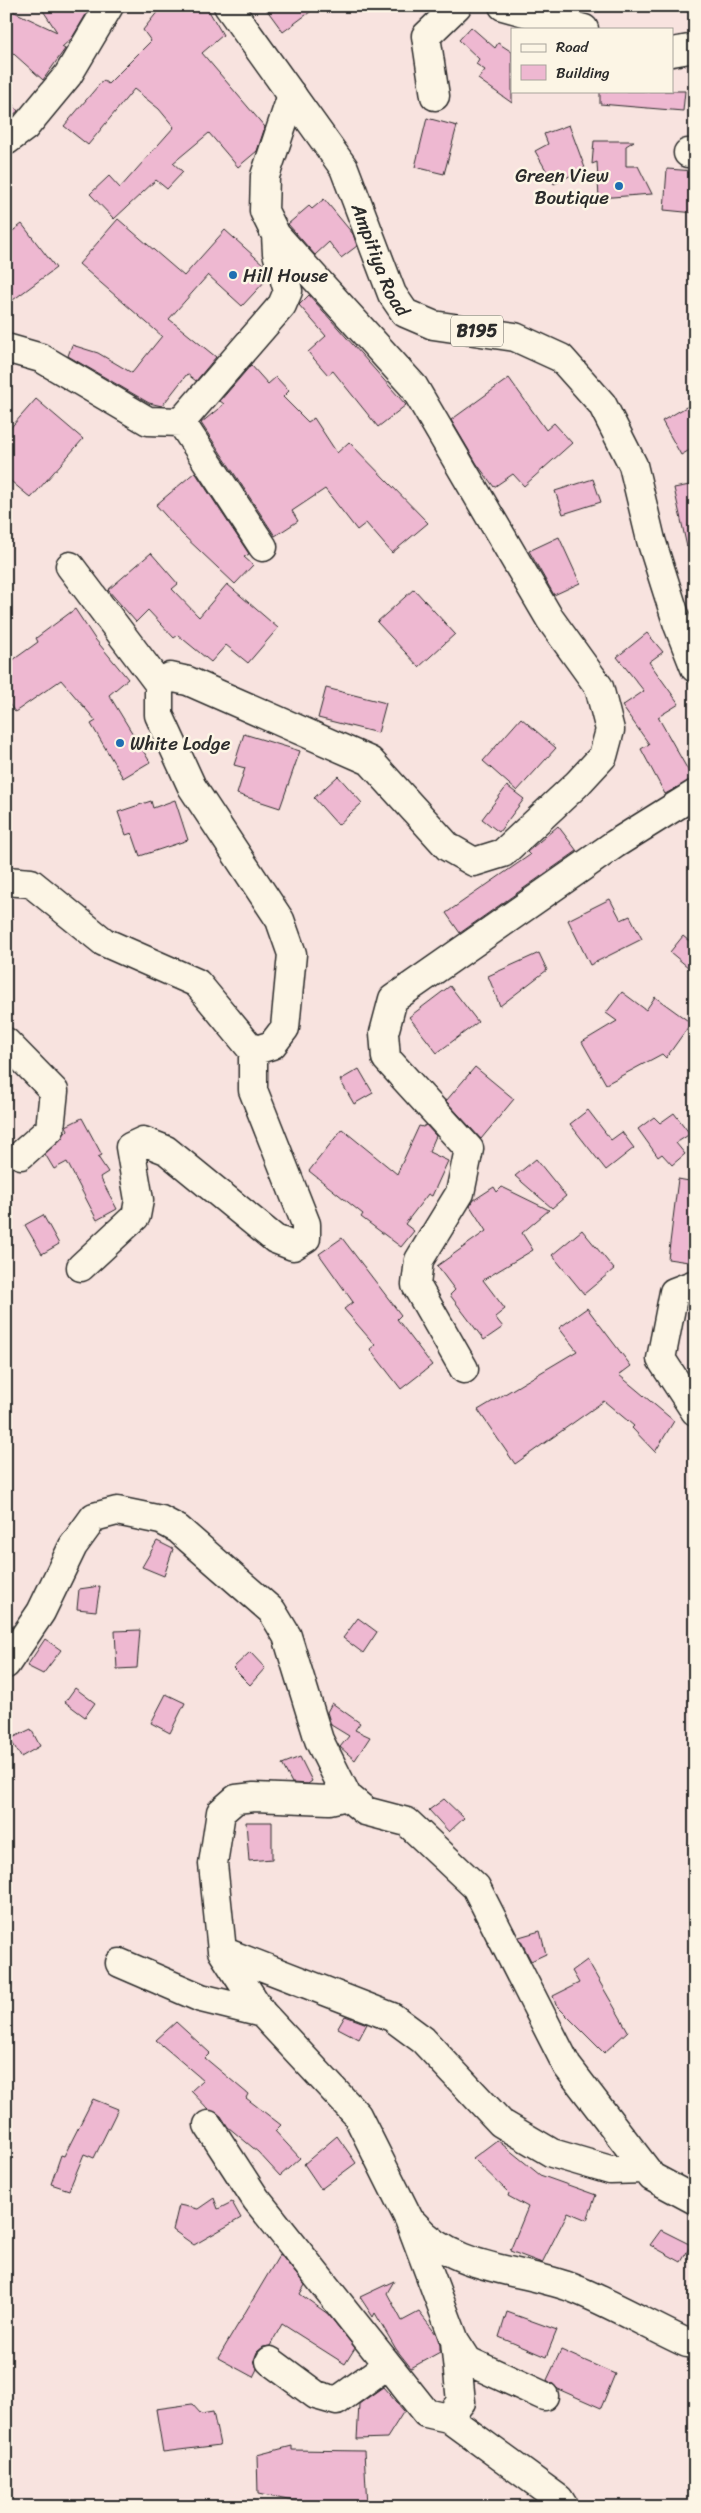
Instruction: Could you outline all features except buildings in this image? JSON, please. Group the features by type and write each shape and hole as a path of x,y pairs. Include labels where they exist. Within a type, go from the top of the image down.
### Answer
{"main road":[{"path":"6,141 25,127 68,74 110,6"},
{"name":"Ampitiya Road","path":"228,6 344,168 392,294 404,313 433,325 515,336 560,358 602,404 633,465 651,540 686,625 695,668"},
{"path":"435,96 426,36 457,6"},
{"path":"503,6 580,28"},
{"path":"674,52 695,48"},
{"path":"159,684 170,677 188,681 370,761 448,847 474,862 502,853 578,783 603,756 610,730 599,687 550,619 414,387 276,235 264,211 265,176 292,95"},
{"path":"181,422 282,306 288,291 277,253 276,235"},
{"path":"6,348 41,358 148,420 181,422"},
{"path":"181,422 263,547"},
{"path":"70,566 159,684 159,715 192,787 280,920 292,954 285,1028 272,1045 253,1051"},
{"path":"464,1369 416,1285 419,1260 460,1193 469,1149 386,1058 384,1033 393,999 615,844 695,794"},
{"path":"6,881 31,883 104,942 197,984 253,1051 254,1090 306,1224 306,1238 292,1246 275,1239 166,1150 143,1141 130,1147 139,1200 136,1216 81,1267"},
{"path":"6,1042 54,1091 50,1129 21,1155"},
{"path":"695,1284 674,1292 661,1359 695,1411"},
{"path":"6,1664 41,1612 73,1546 94,1517 117,1511 160,1520 178,1529 272,1611 288,1636 319,1740 347,1796 365,1811 407,1822 476,1887 567,2066 652,2177 695,2200"},
{"path":"347,1796 328,1800 254,1797 236,1799 221,1812 213,1864 222,1951 262,2013 357,2115 409,2219 455,2341 468,2361 544,2396"},
{"path":"222,1951 392,2017 423,2040 501,2123 552,2153 610,2170 645,2169"},
{"path":"120,1963 201,1998 262,2013"},
{"path":"208,2125 256,2200 426,2412 448,2418 559,2499 564,2507"},
{"path":"409,2219 427,2240 456,2256 570,2287 687,2343"},
{"path":"448,2418 461,2402 455,2341"},
{"path":"270,2361 316,2395 337,2401 387,2365"}],"place":[{"name":"Green View Boutique","path":"619,186"},
{"name":"Hill House","path":"233,275"},
{"name":"White Lodge","path":"120,743"}]}
